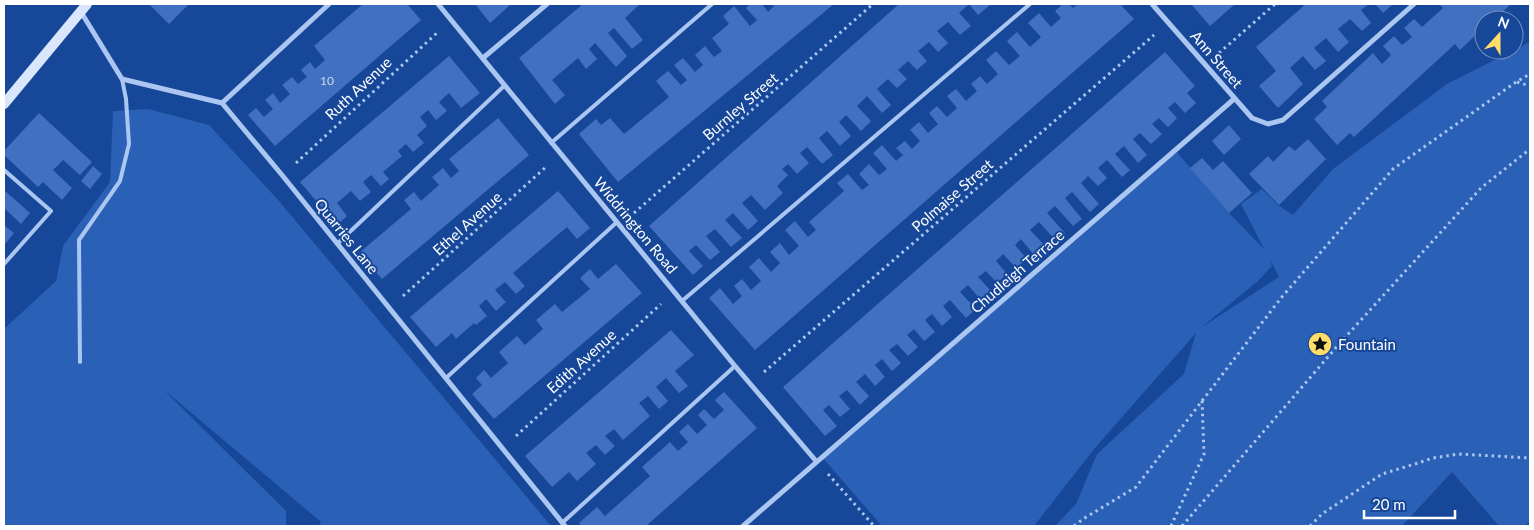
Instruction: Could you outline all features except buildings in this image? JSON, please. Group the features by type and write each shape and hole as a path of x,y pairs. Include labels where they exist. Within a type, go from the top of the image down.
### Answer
{"street":[{"path":"4,104 84,8 122,79 222,103 329,4"},
{"name":"Widdrington Road","path":"438,4 735,366 816,461"},
{"path":"483,58 547,4"},
{"name":"Ann Street","path":"1152,4 1252,118 1268,124 1282,120 1414,4"},
{"name":"Chudleigh Terrace","path":"743,526 1234,99"},
{"name":"Quarries Lane","path":"222,103 564,524"}],"lane":[{"path":"551,143 712,4"},
{"path":"682,301 1030,4"},
{"path":"80,362 79,240 120,181 129,144 126,99 122,79"},
{"path":"337,244 504,86"},
{"path":"4,170 51,211 4,264"},
{"path":"446,378 619,224"},
{"path":"564,524 735,366"}],"path":[{"name":"Burnley Street","path":"619,224 873,4"},
{"path":"1206,65 1275,4"},
{"name":"Ruth Avenue","path":"282,175 452,19"},
{"name":"Polmaise Street","path":"750,384 1168,23"},
{"path":"1074,526 1136,487 1281,298 1393,169 1530,74"},
{"path":"1516,82 1530,86"},
{"path":"1182,526 1340,343 1481,188 1530,149"},
{"name":"Ethel Avenue","path":"389,309 561,154"},
{"name":"Edith Avenue","path":"502,448 674,292"},
{"path":"1171,526 1204,454 1202,399"},
{"path":"1310,526 1322,514 1382,474 1433,458 1459,454 1530,458"},
{"path":"816,461 874,526"}],"shaded area":[{"path":"1530,42 1530,522 1524,526 1499,526 1452,472 1402,526 1055,526 1076,504 1097,454 1184,374 1196,333 1094,449 1034,526 882,526 822,457 1176,151 1229,213 1264,249 1241,204 1262,189 1278,205 1293,215 1333,169 1447,84 1494,60 1524,60 1524,45","holes":["1269,258 1279,277 1202,327 1258,281 1272,266"]},
{"path":"148,109 209,125 279,201 551,526 319,526 321,522 163,389 286,511 286,526 4,526 4,329 56,281 63,246 110,182 113,111"}],"place":[{"name":"Fountain","path":"1320,344"}]}
